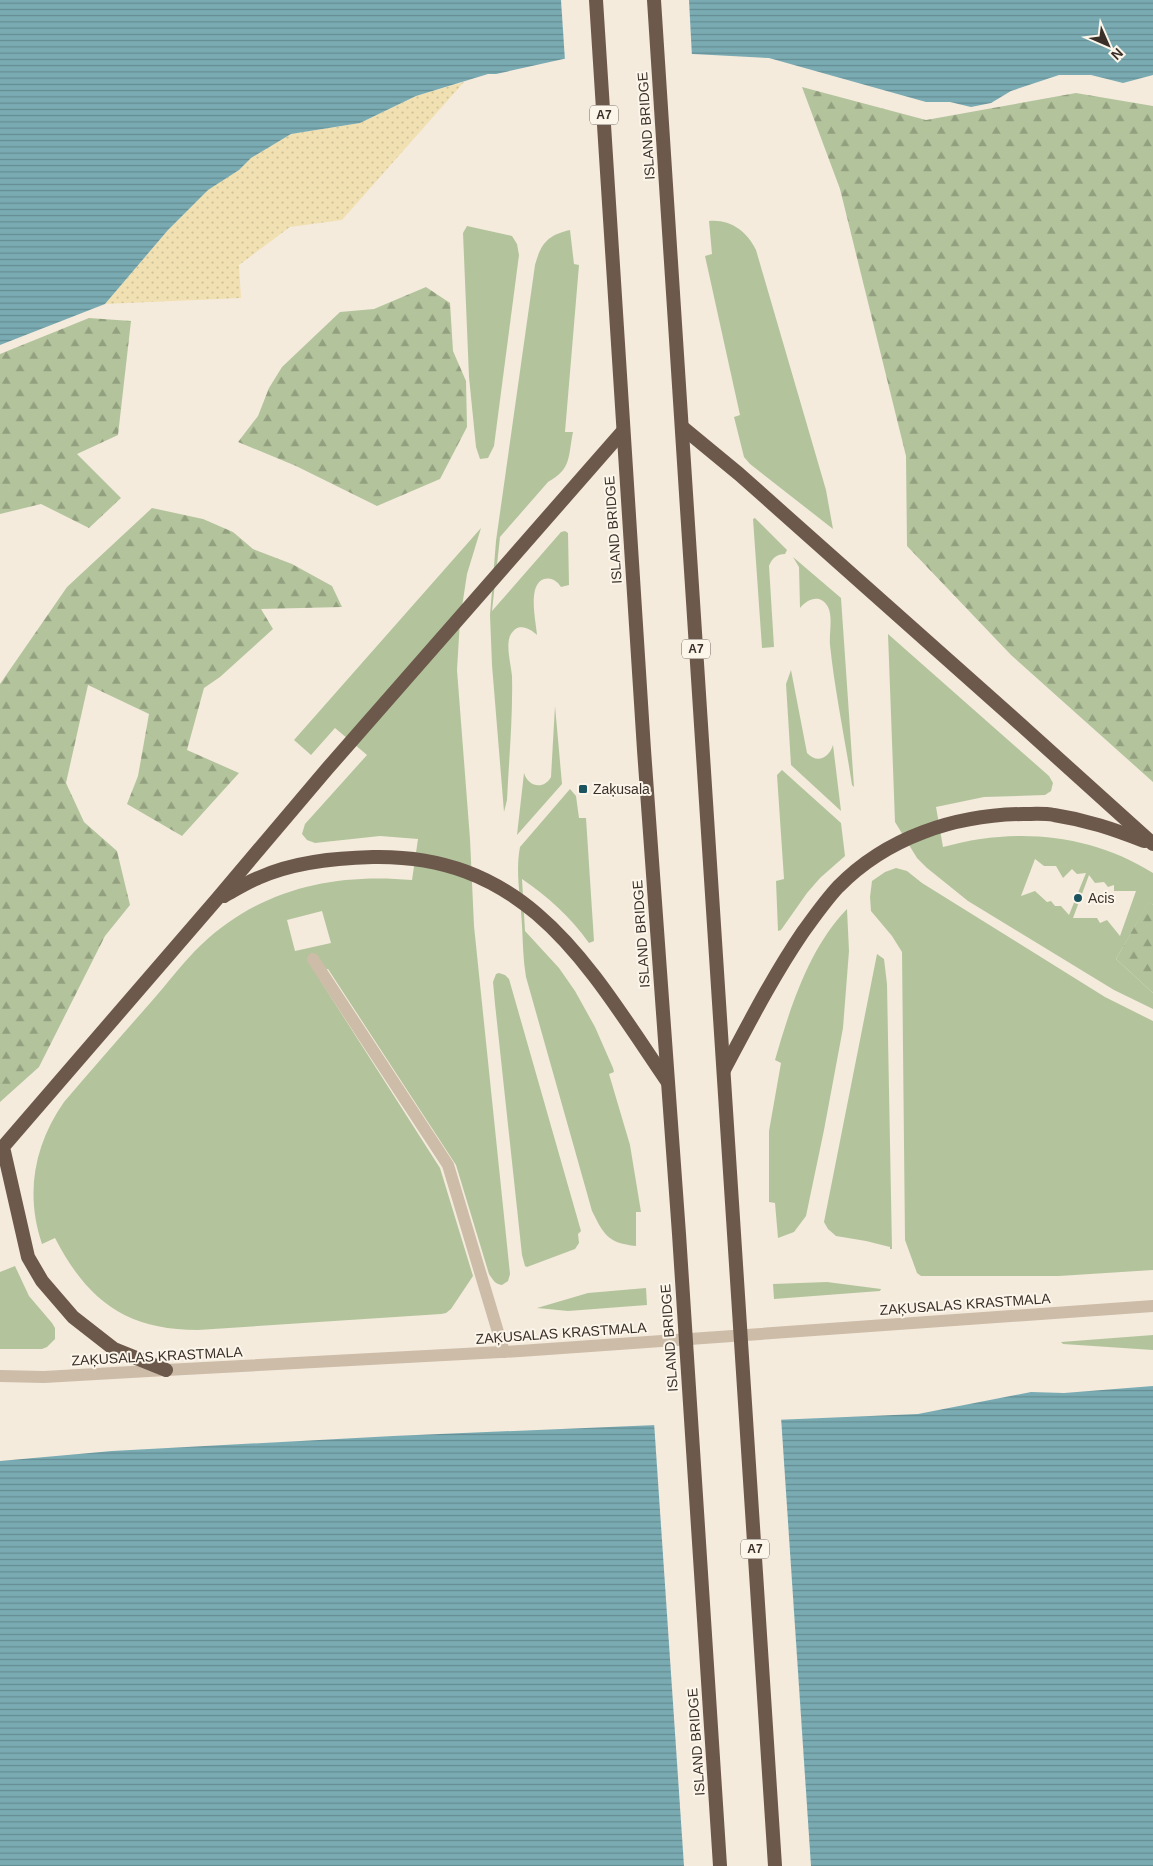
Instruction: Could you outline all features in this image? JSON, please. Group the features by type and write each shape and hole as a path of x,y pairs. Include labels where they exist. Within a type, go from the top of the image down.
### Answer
{"highway":[{"name":"ISLAND BRIDGE","path":"596,0 612,231 623,431 679,1234 720,1866"},
{"name":"ISLAND BRIDGE","path":"654,0 776,1866"},
{"path":"682,427 740,474 1153,844"},
{"path":"166,1370 114,1348 73,1317 42,1281 28,1257 1,1149 217,900 327,769 623,431"},
{"path":"724,1070 769,986 817,913 838,887 882,853 916,835 938,826 962,820 1006,814 1051,814 1095,822 1153,844"},
{"path":"217,900 258,877 299,864 352,858 395,857 432,862 483,879 512,894 538,914 578,954 668,1082"}],"street":[{"path":"313,959 448,1165 504,1352"},
{"name":"ZAĶUSALAS KRASTMALA","path":"0,1376 44,1377 504,1352 1153,1306"}],"green space":[{"path":"802,87 926,120 1076,93 1153,106 1153,782 1011,655 907,546 906,456 840,189"},
{"path":"709,221 731,224 748,237 756,250 826,490 833,529 750,464 744,457 734,417 740,415 705,256 712,254"},
{"path":"467,226 512,236 517,244 519,255 494,446 488,458 480,459 476,447 469,377 463,233"},
{"path":"570,230 574,264 579,265 565,432 573,432 568,461 561,472 548,482 500,537 492,611 561,532 565,531 568,533 569,585 561,587 552,579 544,579 539,583 534,596 537,635 528,628 520,627 514,630 509,638 512,707 507,800 504,812 492,665 490,615 496,541 535,265 546,241 556,234"},
{"path":"426,287 450,303 453,351 466,381 467,427 440,479 377,506 296,466 238,442 258,416 269,388 282,367 340,312 374,309"},
{"path":"89,318 131,321 118,435 77,454 121,498 89,528 41,504 0,514 0,354"},
{"path":"152,508 203,519 233,532 253,549 292,564 332,586 342,607 261,609 273,629 220,677 204,688 187,750 239,773 182,836 127,804 138,776 149,714 88,685 66,783 84,822 117,851 130,905 105,936 39,1067 0,1102 0,684 67,587"},
{"path":"755,518 787,550 785,554 775,557 769,566 774,647 762,648 753,519"},
{"path":"481,528 467,574 460,620 457,670 470,839 474,926 510,1274 508,1281 502,1285 496,1283 489,1274 456,1165 328,969 319,971 320,980 440,1168 473,1276 451,1309 441,1314 198,1330 172,1329 130,1317 111,1307 81,1279 67,1260 55,1238 42,1244 34,1207 35,1170 46,1135 64,1102 188,958 224,926 248,910 273,898 299,889 354,879 412,880 418,839 380,836 315,843 307,840 302,834 305,824 367,755 335,728 311,755 294,740","holes":["322,911 331,943 295,951 287,920"]},
{"path":"793,557 841,598 854,787 852,785 837,698 830,645 831,621 828,607 822,600 814,599 800,608 799,567"},
{"path":"888,634 1049,776 1053,783 1051,791 1045,795 984,797 936,807 943,847 997,837 1051,838 1078,842 1104,849 1153,873 1153,905 1149,902 1116,959 1153,993 1153,1009 1114,990 968,901 917,858 895,822","holes":["1035,859 1044,866 1056,866 1063,878 1072,869 1077,874 1086,873 1069,915 1061,906 1055,906 1051,901 1047,902 1035,891 1021,896","1089,875 1095,883 1104,882 1108,887 1114,885 1114,891 1136,891 1120,936 1107,920 1100,923 1097,918 1073,918"]},
{"path":"791,670 807,753 819,759 829,753 833,745 841,811 791,765 786,684"},
{"path":"555,706 562,784 517,835 524,773 532,784 536,785 544,784 551,777"},
{"path":"782,770 841,823 845,856 820,878 781,930 778,931 776,881 784,879 777,775"},
{"path":"570,789 576,796 579,818 586,818 594,941 589,943 558,908 522,879 525,931 559,968 575,991 595,1027 613,1068 614,1072 609,1074 630,1145 641,1212 636,1212 636,1246 613,1240 604,1232 592,1211 525,971 518,877 520,847"},
{"path":"896,868 907,871 922,883 1105,997 1153,1021 1153,1270 1059,1276 921,1276 917,1273 905,1240 902,952 892,936 871,911 870,897 872,881 885,872"},
{"path":"1149,901 1153,905 1153,993 1116,959"},
{"path":"847,909 849,951 843,1028 806,1216 794,1232 778,1238 775,1203 769,1202 769,1131 781,1063 775,1060 794,1000 811,960"},
{"path":"877,954 884,959 887,984 892,1249 866,1241 836,1236 828,1229 824,1222"},
{"path":"499,973 509,979 581,1231 578,1234 579,1243 575,1249 527,1267 522,1255 495,1004 493,982 496,974"},
{"path":"15,1266 29,1296 55,1328 55,1339 42,1349 0,1349 0,1272"},
{"path":"827,1282 881,1289 880,1291 774,1299 773,1284"},
{"path":"646,1288 647,1305 568,1311 537,1308 588,1293"},
{"path":"1153,1335 1153,1350 1063,1344 1061,1342"}],"sand":[{"path":"464,82 342,220 290,227 239,265 241,298 105,304 168,230 208,189 239,170 251,158 291,134 360,123 416,96"}],"water":[{"path":"0,0 1153,0 1153,75 1123,83 1091,75 1059,75 1011,91 991,103 971,107 950,102 926,102 769,58 693,54 568,58 496,74 488,74 416,96 360,123 291,134 251,158 239,170 208,190 168,230 105,304 0,345"},
{"path":"1153,1386 1153,1866 0,1866 0,1461 112,1451 393,1436 918,1414 1031,1392 1064,1393"}],"pier":[{"path":"561,0 689,0 692,57 565,61"},
{"path":"781,1417 811,1866 684,1866 654,1422"}],"place":[{"name":"Zaķusala","path":"583,789"},
{"name":"Acis","path":"1078,898"}]}
